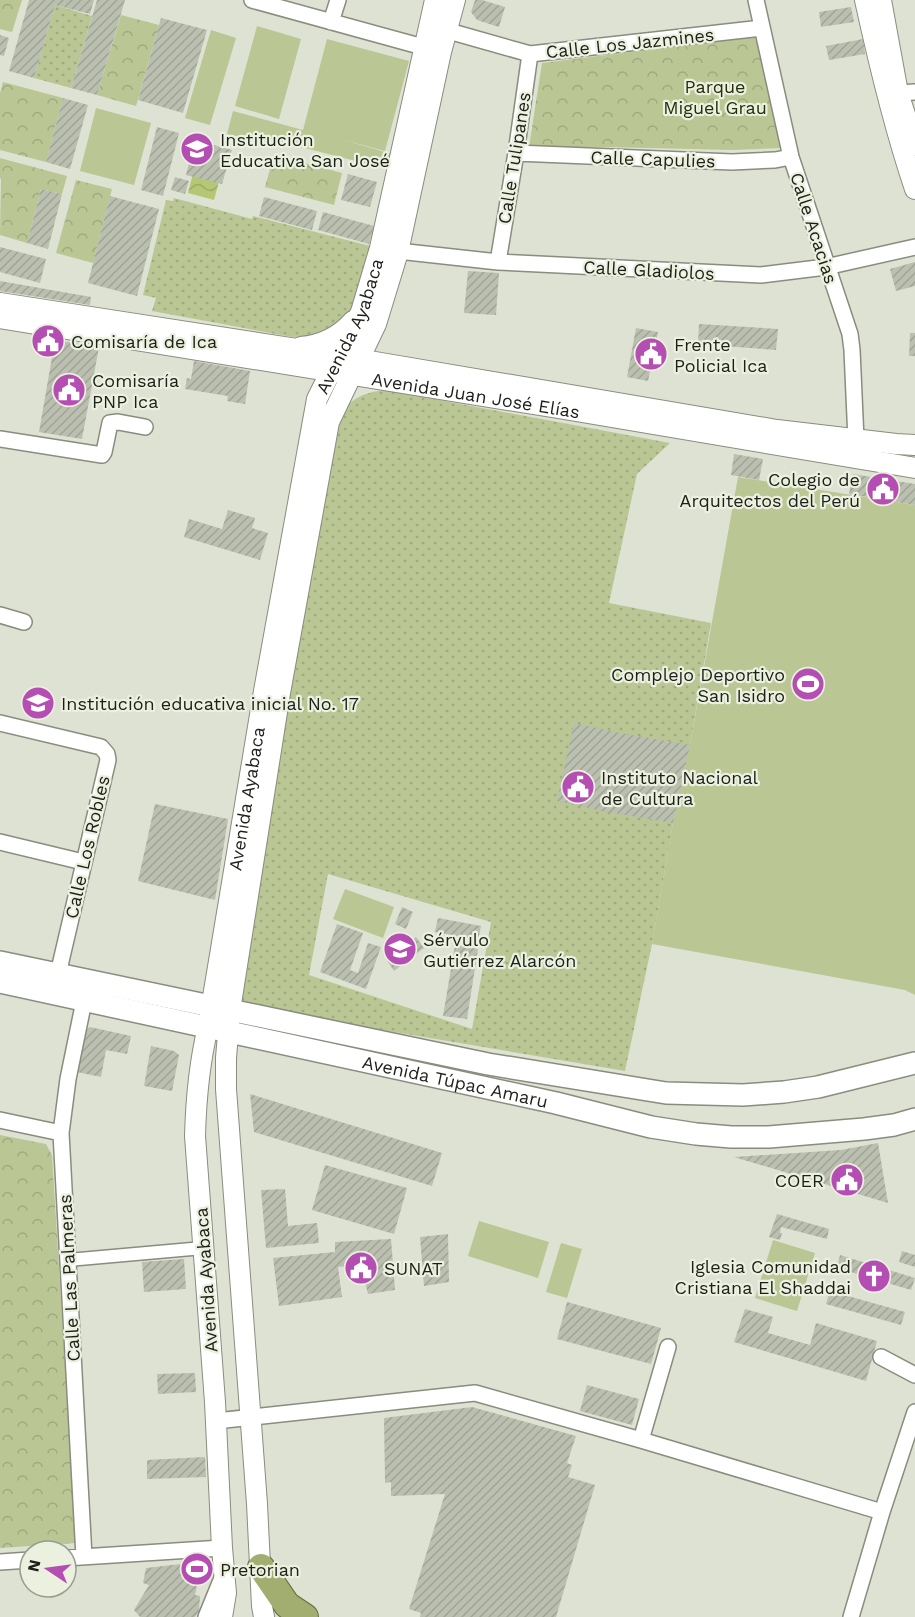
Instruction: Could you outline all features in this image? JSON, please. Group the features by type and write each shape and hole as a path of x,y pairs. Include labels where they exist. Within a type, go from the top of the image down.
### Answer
{"highway":[{"path":"261,1567 287,1605 305,1617"}],"main road":[{"name":"Avenida Túpac Amaru","path":"0,962 488,1065 666,1093 743,1095 818,1087 915,1063"},
{"name":"Avenida Túpac Amaru","path":"0,982 556,1103 651,1127 696,1134 769,1137 894,1125 915,1119"},
{"path":"484,1087 488,1065"}],"street":[{"path":"252,0 432,49"},
{"path":"331,22 338,0"},
{"name":"Avenida Ayabaca","path":"435,0 438,28"},
{"name":"Avenida Ayabaca","path":"221,1008 329,422 355,368 389,250 432,49 438,28 455,0"},
{"name":"Calle Acacias","path":"756,0 791,157 850,334 854,448"},
{"path":"865,0 881,74 915,189"},
{"path":"881,0 907,93 915,146"},
{"name":"Calle Los Jazmines","path":"438,28 530,54 762,28"},
{"name":"Calle Tulipanes","path":"498,262 530,54"},
{"name":"Calle Capulies","path":"516,153 732,162 791,157"},
{"name":"Calle Gladiolos","path":"389,250 498,262 761,275 826,267 915,247"},
{"name":"Avenida Juan José Elías","path":"0,303 355,368 390,382 564,409 854,448 896,444 915,445"},
{"name":"Avenida Juan José Elías","path":"0,318 286,356"},
{"path":"317,399 303,374 286,356 330,339 369,318 381,346 394,360 406,367"},
{"name":"Avenida Ayabaca","path":"264,1617 226,1089 218,1029 264,691 317,399 334,364 369,318"},
{"name":"Avenida Juan José Elías","path":"355,368 406,367 777,430 854,448 915,468"},
{"path":"329,422 351,392 372,383 390,382"},
{"path":"0,439 102,455 109,427 113,422 145,427"},
{"path":"0,615 24,622"},
{"name":"Calle Los Robles","path":"0,723 101,747 107,754 108,760 58,974"},
{"path":"0,842 83,862"},
{"name":"Calle Las Palmeras","path":"84,1001 68,1079 61,1133 84,1557"},
{"name":"Avenida Ayabaca","path":"218,1029 201,1056 196,1094 195,1136 226,1593 222,1617"},
{"path":"0,1120 61,1133"},
{"path":"68,1260 203,1248"},
{"path":"641,1440 668,1347"},
{"path":"881,1357 915,1376"},
{"path":"216,1421 475,1393 882,1512"},
{"path":"851,1617 882,1512 915,1413"},
{"path":"78,1557 222,1548"},
{"path":"0,1562 18,1561"},
{"path":"206,1617 224,1573"}],"green space":[{"path":"0,0 22,0 12,32 0,29"},
{"path":"55,5 92,16 71,88 34,78"},
{"path":"121,15 159,25 136,106 97,95"},
{"path":"257,26 301,39 279,119 235,106"},
{"path":"211,30 236,38 210,125 185,118"},
{"name":"Parque Miguel Grau","path":"758,36 784,148 732,150 529,147 542,63"},
{"path":"327,39 409,61 385,151 340,139 392,154 387,169 266,138 264,143 227,134 233,111 303,130"},
{"path":"3,82 63,98 46,162 0,150 0,93"},
{"path":"96,108 151,123 134,185 80,171"},
{"path":"274,155 342,173 334,205 265,187"},
{"path":"0,158 67,176 62,194 41,189 27,243 0,235"},
{"path":"76,180 112,189 93,263 56,253"},
{"path":"174,198 252,219 253,216 370,246 350,312 329,330 313,336 292,337 152,311 156,298 143,295 166,200 173,201"},
{"path":"386,390 670,443 637,474 609,603 711,623 652,944 625,1071 252,1008 244,1003 239,993 335,420 357,398","holes":["328,874 491,922 472,1029 309,975"]},
{"name":"Complejo Deportivo San Isidro","path":"738,477 915,505 915,995 905,990 652,944"},
{"path":"345,889 394,907 383,938 333,919"},
{"path":"0,1135 46,1144 52,1155 76,1539 18,1539 18,1547 0,1548"},
{"path":"479,1221 549,1242 538,1278 468,1256"},
{"path":"773,1240 815,1253 797,1311 755,1298"},
{"path":"561,1243 582,1249 567,1298 546,1292"}],"water":[{"path":"200,145 227,152 214,200 188,193"}],"building":[{"path":"29,0 94,0 90,14 55,5 34,78 9,71"},
{"path":"97,0 125,0 97,95 71,88"},
{"path":"475,0 505,7 499,27 477,20 471,12"},
{"path":"851,7 854,22 821,27 819,12"},
{"path":"161,18 207,30 183,113 138,100"},
{"path":"0,35 9,38 4,56 0,55"},
{"path":"863,39 865,54 829,60 826,46"},
{"path":"63,98 88,105 70,169 46,162"},
{"path":"157,127 179,133 163,196 141,190"},
{"path":"195,140 232,150 222,184 186,175"},
{"path":"348,174 377,182 370,207 341,200"},
{"path":"175,177 189,181 185,194 171,190"},
{"path":"41,189 62,194 48,249 27,243"},
{"path":"110,196 159,209 137,296 88,283"},
{"path":"264,197 317,211 312,230 259,216"},
{"path":"323,212 374,226 369,244 318,230"},
{"path":"0,247 46,259 40,283 0,272"},
{"path":"915,262 915,286 896,291 890,269"},
{"path":"468,271 499,273 496,315 464,313"},
{"path":"0,281 91,297 90,305 0,291"},
{"path":"699,324 778,329 776,350 698,344"},
{"path":"636,328 658,332 648,381 627,377"},
{"path":"910,333 915,333 915,356 909,356"},
{"name":"Comisaría PNP Ica","path":"55,340 99,347 82,439 39,432"},
{"path":"194,361 250,371 245,404 227,401 228,396 185,389 187,378 191,379"},
{"path":"734,454 763,459 759,480 731,475"},
{"name":"Colegio de Arquitectos del Perú","path":"853,474 915,484 915,505 849,494"},
{"path":"228,510 255,518 252,528 268,533 260,560 184,537 189,519 222,529"},
{"path":"574,723 690,745 673,823 557,801"},
{"path":"155,804 228,819 215,900 138,881"},
{"path":"402,907 413,912 406,929 395,924"},
{"path":"438,918 481,926 478,940 435,932"},
{"path":"337,924 363,933 350,970 358,973 368,943 381,947 366,989 320,972"},
{"path":"416,937 424,948 394,971 386,959"},
{"path":"455,945 478,949 467,1019 443,1016"},
{"path":"90,1027 131,1036 127,1054 106,1050 101,1077 77,1072 85,1031"},
{"path":"151,1046 174,1051 179,1055 172,1091 144,1086"},
{"path":"250,1094 442,1153 432,1186 254,1132"},
{"name":"COER","path":"878,1143 888,1203 734,1157 841,1150"},
{"path":"325,1165 407,1188 394,1234 312,1210"},
{"path":"285,1189 288,1226 317,1223 319,1243 266,1248 261,1190"},
{"path":"777,1214 829,1229 827,1239 781,1227 780,1240 769,1237"},
{"path":"448,1234 449,1282 424,1286 420,1237"},
{"path":"391,1239 395,1290 368,1294 361,1265 338,1267 342,1297 279,1306 273,1258 335,1252 335,1242"},
{"path":"902,1251 915,1255 915,1267 899,1262"},
{"path":"840,1255 915,1278 911,1290 837,1268"},
{"path":"184,1259 186,1289 144,1292 142,1262"},
{"path":"830,1291 905,1312 901,1325 826,1304"},
{"path":"567,1302 661,1328 651,1364 557,1339"},
{"path":"745,1309 773,1317 768,1333 810,1345 816,1323 877,1341 866,1381 734,1342"},
{"path":"195,1373 196,1392 158,1394 157,1374"},
{"path":"587,1385 639,1399 632,1425 580,1411"},
{"path":"472,1407 576,1436 567,1463 572,1465 568,1477 595,1485 556,1617 420,1617 421,1613 409,1609 445,1494 391,1496 391,1482 385,1483 384,1418"},
{"path":"205,1457 206,1477 147,1479 147,1460"},
{"path":"198,1562 201,1568 195,1595 200,1596 199,1611 195,1617 140,1617 134,1610 149,1585 143,1583 146,1568"}],"place":[{"name":"Institución Educativa San José","path":"197,149"},
{"name":"Comisaría de Ica","path":"48,341"},
{"name":"Frente Policial Ica","path":"651,354"},
{"name":"Comisaría PNP Ica","path":"69,390"},
{"name":"Colegio de Arquitectos del Perú","path":"883,489"},
{"name":"Complejo Deportivo San Isidro","path":"808,684"},
{"name":"Institución educativa inicial No. 17","path":"38,703"},
{"name":"Instituto Nacional de Cultura","path":"578,787"},
{"name":"Sérvulo Gutiérrez Alarcón","path":"400,949"},
{"name":"COER","path":"847,1180"},
{"name":"SUNAT","path":"361,1268"},
{"name":"Iglesia Comunidad Cristiana El Shaddai","path":"874,1276"},
{"name":"Pretorian","path":"197,1569"}]}
